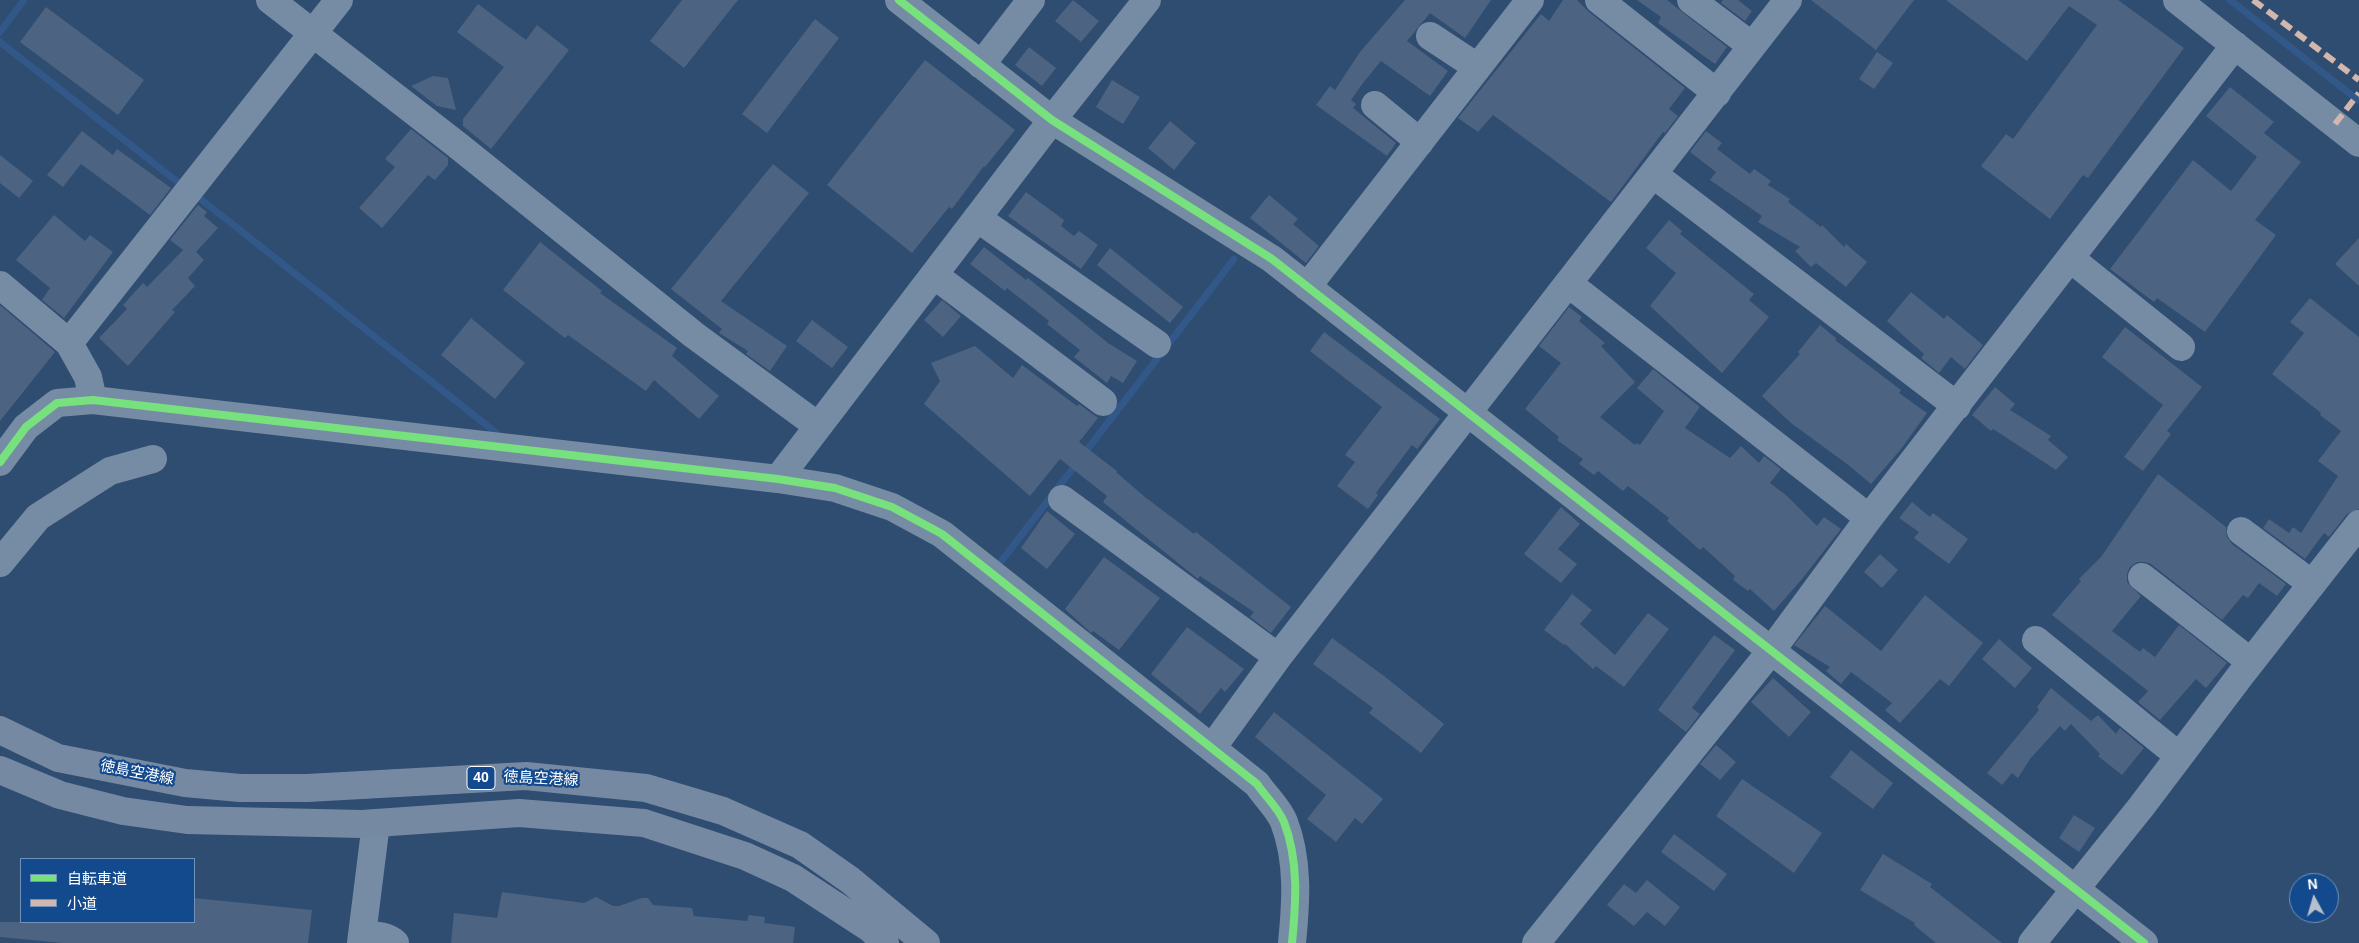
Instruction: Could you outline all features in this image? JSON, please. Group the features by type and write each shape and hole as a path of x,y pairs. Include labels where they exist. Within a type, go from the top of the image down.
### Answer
{"main road":[{"name":"徳島空港線","path":"0,730 58,758 185,783 240,788 307,788 526,776 646,788 723,812 800,845 850,880 926,943"},
{"path":"0,770 60,795 123,811 187,820 369,823 519,813 644,823 745,856 793,878 871,929 885,943"}],"street":[{"path":"270,0 456,144 694,335 818,426"},
{"path":"69,343 339,0"},
{"path":"899,0 1052,120 1272,260 2144,943"},
{"path":"981,65 1031,0"},
{"path":"778,480 976,218 1147,0"},
{"path":"1306,287 1530,0"},
{"path":"1598,0 1716,93"},
{"path":"1690,0 1752,46"},
{"path":"1212,748 1278,657 1788,0"},
{"path":"2177,0 2359,144"},
{"path":"1430,36 1477,68"},
{"path":"1536,943 1771,651 1870,518 2234,45"},
{"path":"1375,104 1420,142"},
{"path":"1653,174 1957,406"},
{"path":"976,218 1157,344"},
{"path":"2071,259 2181,347"},
{"path":"934,275 1103,402"},
{"path":"1569,284 1870,518"},
{"path":"0,285 69,343 88,377 92,400"},
{"path":"0,462 26,426 57,403 92,400 778,480 835,488 892,507 942,534 1257,784 1283,820 1292,852 1296,900 1292,943"},
{"path":"0,563 38,517 110,471 153,459"},
{"path":"1062,499 1278,657"},
{"path":"2032,943 2359,524"},
{"path":"2241,532 2312,584"},
{"path":"2142,577 2251,662"},
{"path":"2036,640 2179,756"},
{"path":"369,823 356,940 378,936 395,943"}],"building":[{"path":"682,0 738,0 684,68 650,41"},
{"path":"1073,0 1099,21 1081,42 1055,21"},
{"path":"1405,0 1491,0 1465,38 1430,13 1407,41 1448,71 1430,96 1381,61 1351,100 1356,104 1353,108 1396,143 1387,156 1316,105 1330,86 1335,90 1360,52"},
{"path":"1563,0 1577,0 1589,12 1685,88 1669,109 1678,116 1665,133 1663,132 1611,202 1493,115 1478,132 1458,118 1541,14 1549,21"},
{"path":"1637,0 1667,0 1727,47 1715,64 1658,23 1661,17"},
{"path":"1723,0 1738,0 1752,11 1745,21 1721,3"},
{"path":"1811,0 1914,0 1876,50"},
{"path":"1946,0 2118,0 2184,48 2088,178 2083,175 2050,219 1981,166 2006,134 2013,139 2097,25 2069,6 2027,61"},
{"path":"478,4 526,40 537,25 569,50 491,149 463,126 463,119 504,67 457,32"},
{"path":"46,7 144,80 118,115 20,42"},
{"path":"815,19 839,38 767,133 742,114"},
{"path":"1029,47 1056,68 1042,86 1015,65"},
{"path":"1877,52 1893,63 1874,89 1859,79"},
{"path":"925,60 1015,130 984,166 952,209 949,207 912,253 827,185"},
{"path":"433,76 448,78 456,110 437,106 411,86"},
{"path":"1112,80 1140,97 1123,124 1096,107"},
{"path":"2230,87 2274,122 2264,133 2301,162 2255,220 2276,235 2205,332 2157,298 2154,302 2110,269 2193,160 2231,191 2257,157 2206,116"},
{"path":"1170,121 1196,143 1174,170 1148,148"},
{"path":"411,129 448,158 448,165 435,180 428,175 382,228 359,208 395,167 385,159"},
{"path":"82,131 113,155 117,149 171,188 150,215 81,164 63,187 47,175"},
{"path":"1706,131 1722,143 1717,149 1750,174 1754,169 1771,181 1768,185 1790,199 1788,202 1821,227 1822,225 1844,247 1846,244 1867,262 1846,287 1816,263 1811,267 1795,251 1800,247 1758,222 1762,216 1710,180 1716,172 1690,152"},
{"path":"0,155 33,181 19,198 0,183"},
{"path":"773,164 809,193 721,301 787,346 770,371 746,354 748,351 719,333 722,329 671,289"},
{"path":"1026,192 1064,220 1061,226 1074,236 1079,231 1098,245 1081,269 1008,216"},
{"path":"1269,195 1298,219 1293,224 1319,246 1306,263 1250,218"},
{"path":"198,205 207,212 204,216 218,228 196,252 204,260 188,278 195,286 172,310 175,312 128,366 99,338 127,309 123,305 143,283 147,287 183,250 170,240"},
{"path":"54,215 85,241 90,235 113,252 64,318 42,300 50,288 16,260"},
{"path":"1669,220 1682,231 1680,234 1754,294 1749,300 1769,317 1722,373 1650,306 1676,273 1646,248"},
{"path":"2359,238 2359,286 2335,264"},
{"path":"540,242 602,291 600,293 677,348 672,356 719,396 699,419 654,380 646,391 568,335 565,338 503,290"},
{"path":"984,247 1026,280 1028,278 1108,343 1137,361 1123,383 1111,376 1107,383 1074,357 1080,350 1047,324 1049,321 1007,288 1005,291 970,264"},
{"path":"1110,248 1183,307 1170,323 1097,265"},
{"path":"1911,292 1944,319 1947,315 1983,345 1965,369 1951,357 1939,373 1921,358 1924,354 1887,321"},
{"path":"2310,298 2359,337 2359,509 2347,514 2329,537 2324,533 2305,559 2263,528 2269,519 2289,533 2293,527 2301,533 2338,476 2318,461 2341,431 2272,374 2304,333 2290,322"},
{"path":"942,300 961,316 943,337 924,320"},
{"path":"0,305 55,352 0,421"},
{"path":"1569,307 1582,317 1579,321 1605,343 1601,346 1635,382 1600,417 1635,445 1636,443 1640,445 1664,411 1637,388 1653,369 1700,407 1685,428 1730,458 1741,446 1759,463 1764,456 1781,469 1770,483 1787,496 1817,526 1824,517 1841,529 1774,611 1750,589 1748,591 1733,580 1735,576 1703,547 1700,550 1667,521 1669,518 1628,486 1623,491 1598,471 1594,475 1579,464 1583,459 1557,440 1559,437 1525,409 1561,363 1539,346"},
{"path":"471,318 525,363 495,399 441,355"},
{"path":"812,320 848,347 832,368 796,341"},
{"path":"1820,325 1837,339 1835,340 1901,390 1899,393 1927,413 1901,449 1871,484 1791,423 1762,396 1800,354 1798,352"},
{"path":"2125,327 2202,387 2167,431 2171,434 2143,471 2124,457 2163,405 2102,357"},
{"path":"1324,332 1440,419 1417,449 1412,445 1376,493 1378,495 1368,509 1337,486 1355,462 1345,455 1382,407 1310,351"},
{"path":"975,346 1013,378 1022,365 1077,406 1079,404 1098,418 1079,442 1117,471 1145,497 1194,534 1196,532 1291,607 1271,633 1250,617 1254,612 1200,576 1198,579 1103,502 1107,496 1060,459 1030,496 924,404 940,381 931,363"},
{"path":"1995,387 2015,404 2010,410 2051,436 2048,440 2068,457 2056,470 1993,429 1991,431 1972,415"},
{"path":"2158,474 2226,527 2227,537 2232,544 2286,584 2277,596 2259,583 2248,598 2243,595 2222,620 2151,564 2137,562 2130,567 2127,574 2127,582 2141,596 2112,631 2140,652 2143,648 2155,657 2179,625 2227,663 2206,688 2196,679 2160,720 2138,702 2148,691 2052,615 2081,581 2079,579 2101,557"},
{"path":"1912,502 1930,517 1933,513 1968,539 1949,564 1914,538 1919,532 1899,518"},
{"path":"1561,507 1580,524 1558,549 1577,564 1561,583 1524,554"},
{"path":"1047,511 1075,534 1047,569 1021,548"},
{"path":"1880,554 1898,570 1882,588 1864,572"},
{"path":"1104,557 1160,598 1119,650 1093,631 1091,633 1065,609"},
{"path":"1572,594 1592,610 1580,624 1615,655 1648,613 1669,629 1624,687 1596,666 1593,669 1565,644 1544,630"},
{"path":"1925,595 1983,643 1949,686 1940,679 1900,723 1885,710 1892,703 1851,672 1841,684 1826,671 1830,667 1794,645 1825,606 1881,651"},
{"path":"1187,627 1244,669 1225,692 1221,688 1200,714 1151,674"},
{"path":"1714,635 1735,650 1692,708 1700,714 1686,732 1658,710"},
{"path":"1332,638 1384,676 1444,724 1421,753 1369,713 1373,708 1313,664"},
{"path":"1999,639 2032,668 2015,688 1982,659"},
{"path":"1773,678 1811,712 1789,737 1751,702"},
{"path":"2051,688 2091,721 2098,715 2116,734 2120,728 2144,748 2122,775 2098,756 2100,754 2071,724 2065,731 2060,726 2030,759 2018,778 2012,773 2002,785 1987,773 2039,710 2037,707"},
{"path":"1274,712 1383,799 1362,824 1355,818 1336,842 1307,819 1326,795 1255,737"},
{"path":"1716,745 1736,762 1720,780 1700,764"},
{"path":"1851,750 1893,783 1873,809 1830,777"},
{"path":"1742,779 1822,833 1794,873 1716,816"},
{"path":"2074,815 2095,828 2079,852 2059,838"},
{"path":"1674,834 1727,874 1714,891 1661,852"},
{"path":"1883,854 1932,884 1930,887 2002,943 1936,943 1914,925 1915,923 1860,890"},
{"path":"1647,880 1680,907 1665,926 1647,912 1634,926 1607,905 1624,884 1636,893"},
{"path":"502,892 584,903 596,897 613,906 648,898 653,905 692,908 694,916 747,921 749,915 765,917 764,923 795,927 793,943 451,943 454,913 497,918"},
{"path":"195,898 312,910 308,943 63,943 0,937 0,922 195,923"}],"waterway":[{"path":"0,32 24,0"},
{"path":"2230,0 2359,101"},
{"path":"0,42 184,187"},
{"path":"193,193 499,435"},
{"path":"1083,455 1234,259"},
{"path":"999,564 1077,463"}],"marked path":[{"path":"2253,0 2359,80"},
{"path":"2335,124 2359,93"}],"cycle path":[{"path":"899,0 1052,120 1272,259 2144,943"},
{"path":"0,462 26,427 57,403 93,400 778,479 835,488 892,507 942,534 1257,784 1282,817 1289,837 1295,882 1295,913 1292,943"}]}
